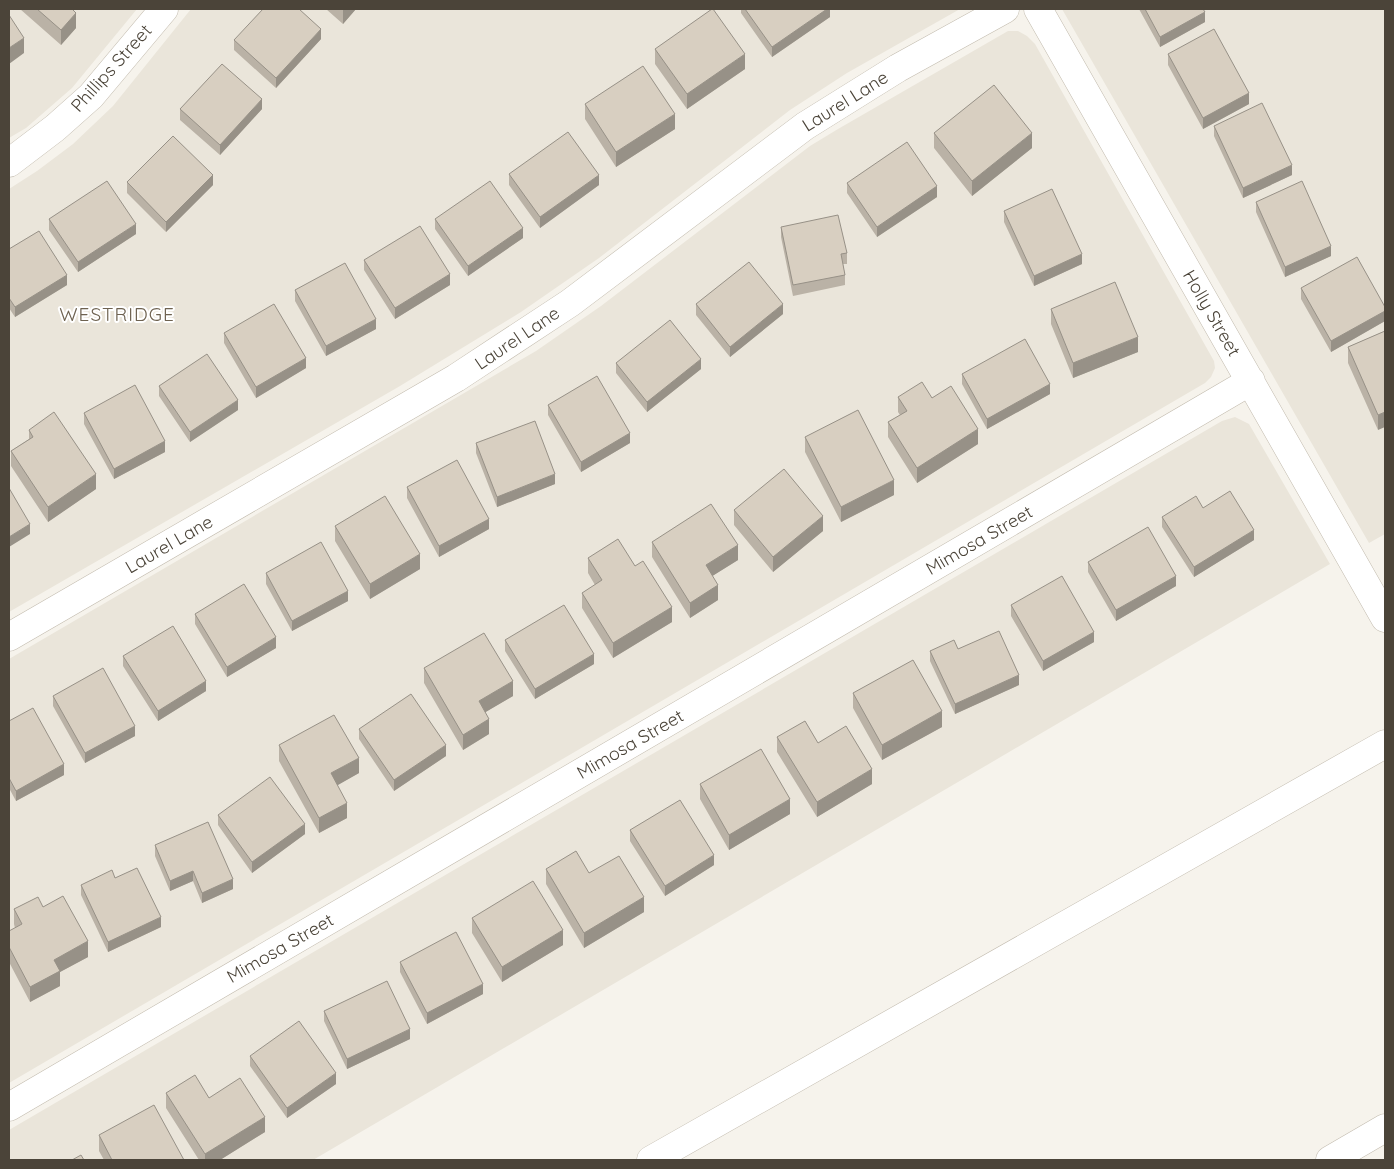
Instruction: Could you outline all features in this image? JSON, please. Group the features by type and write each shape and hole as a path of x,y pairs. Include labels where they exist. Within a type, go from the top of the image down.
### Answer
{"street":[{"name":"Phillips Street","path":"9,163 55,128 91,96 164,9"},
{"name":"Laurel Lane","path":"9,636 456,378 570,303 805,126 898,68 1005,9"},
{"name":"Holly Street","path":"1038,9 1385,618"},
{"name":"Mimosa Street","path":"9,1107 1251,381"},
{"path":"651,1160 1385,744"},
{"path":"1330,1160 1385,1128"}],"shaded area":[{"path":"9,9 137,9 72,88 26,128 9,138"},
{"path":"191,9 960,9 847,73 790,110 599,258 521,312 400,386 9,612 9,189 73,144 113,106"},
{"path":"1062,9 1385,9 1385,534 1369,543"},
{"path":"1008,31 1018,31 1035,44 1214,361 1215,368 1211,377 1205,383 9,1083 9,659 536,351 601,306 810,146"},
{"path":"1235,417 1249,424 1330,564 313,1160 9,1160 9,1130 1222,421"}],"building":[{"path":"37,9 72,9 76,13 61,30"},
{"path":"263,9 299,9 321,29 276,78 234,40"},
{"path":"712,9 745,54 687,94 655,49"},
{"path":"745,9 827,9 772,47"},
{"path":"1145,9 1203,9 1205,12 1160,37"},
{"path":"9,15 24,38 9,48"},
{"path":"1214,29 1249,93 1203,118 1168,54"},
{"path":"222,64 262,99 220,145 180,109"},
{"path":"643,66 675,114 616,152 585,104"},
{"path":"994,85 1032,133 972,181 934,133"},
{"path":"1262,103 1292,165 1243,188 1214,126"},
{"path":"568,132 599,175 540,217 509,174"},
{"path":"173,136 213,175 166,222 127,182"},
{"path":"907,142 937,186 877,227 847,183"},
{"path":"107,181 136,224 78,262 49,219"},
{"path":"490,181 523,228 468,266 435,219"},
{"path":"1302,181 1331,246 1285,267 1256,202"},
{"path":"1052,189 1082,254 1034,276 1004,211"},
{"path":"838,215 847,253 841,254 845,275 793,285 781,227"},
{"path":"420,226 450,274 395,308 364,260"},
{"path":"39,231 67,275 15,307 9,298 9,249"},
{"path":"1357,257 1385,307 1385,311 1331,341 1301,288"},
{"path":"749,262 783,304 730,347 696,304"},
{"path":"345,263 376,319 326,346 295,290"},
{"path":"1115,282 1138,337 1073,363 1051,309"},
{"path":"274,304 306,358 256,387 224,333"},
{"path":"670,320 701,359 647,402 616,363"},
{"path":"1385,331 1385,412 1378,415 1348,347"},
{"path":"1025,339 1050,384 987,419 962,374"},
{"path":"207,354 238,400 190,432 159,386"},
{"path":"597,376 630,433 581,462 548,405"},
{"path":"922,382 932,398 951,386 978,429 917,468 888,422 907,411 898,397"},
{"path":"135,385 165,441 114,469 84,413"},
{"path":"858,410 894,480 841,507 805,437"},
{"path":"54,412 96,474 48,507 11,451 33,437 29,430"},
{"path":"535,421 555,474 497,497 476,443"},
{"path":"457,460 489,519 439,546 407,487"},
{"path":"784,469 823,516 773,557 734,510"},
{"path":"9,488 30,524 9,537"},
{"path":"1230,491 1254,530 1194,567 1162,517 1196,496 1203,508"},
{"path":"385,496 420,554 370,584 335,526"},
{"path":"711,504 738,545 706,565 718,585 690,603 652,542"},
{"path":"1148,527 1176,576 1116,610 1088,562"},
{"path":"618,539 635,566 643,561 672,607 613,643 582,593 602,580 588,558"},
{"path":"321,542 348,591 292,621 266,573"},
{"path":"1062,576 1094,632 1043,661 1011,605"},
{"path":"244,584 276,637 227,667 195,614"},
{"path":"564,605 594,654 535,689 505,640"},
{"path":"173,626 206,681 158,711 123,656"},
{"path":"999,631 1019,675 955,704 930,651 954,640 958,649"},
{"path":"484,633 513,681 479,701 489,719 463,735 424,668"},
{"path":"913,660 942,711 882,745 853,693"},
{"path":"103,668 135,726 85,753 53,696"},
{"path":"411,694 446,745 394,780 359,729"},
{"path":"33,708 64,764 16,791 9,778 9,721"},
{"path":"334,715 359,758 331,773 347,803 319,818 279,745"},
{"path":"805,721 818,743 846,726 872,769 817,802 777,737"},
{"path":"761,749 790,799 729,835 700,784"},
{"path":"270,777 305,824 252,862 218,815"},
{"path":"680,800 714,855 665,886 630,830"},
{"path":"208,822 233,879 202,893 193,871 170,881 155,845"},
{"path":"576,851 589,873 619,856 644,897 584,933 546,869"},
{"path":"137,868 161,917 108,942 81,885 112,870 115,878"},
{"path":"533,881 563,930 502,967 472,918"},
{"path":"63,896 88,941 54,960 60,971 30,987 9,947 9,931 22,924 14,909 38,897 43,907"},
{"path":"456,932 483,984 427,1013 400,962"},
{"path":"387,981 410,1029 347,1059 324,1011"},
{"path":"299,1021 336,1073 287,1108 250,1056"},
{"path":"195,1075 209,1098 240,1078 265,1117 205,1154 166,1093"},
{"path":"154,1105 184,1160 112,1160 99,1135"},
{"path":"81,1155 84,1160 72,1160"}],"district":[{"name":"WESTRIDGE","path":"117,314"}]}
